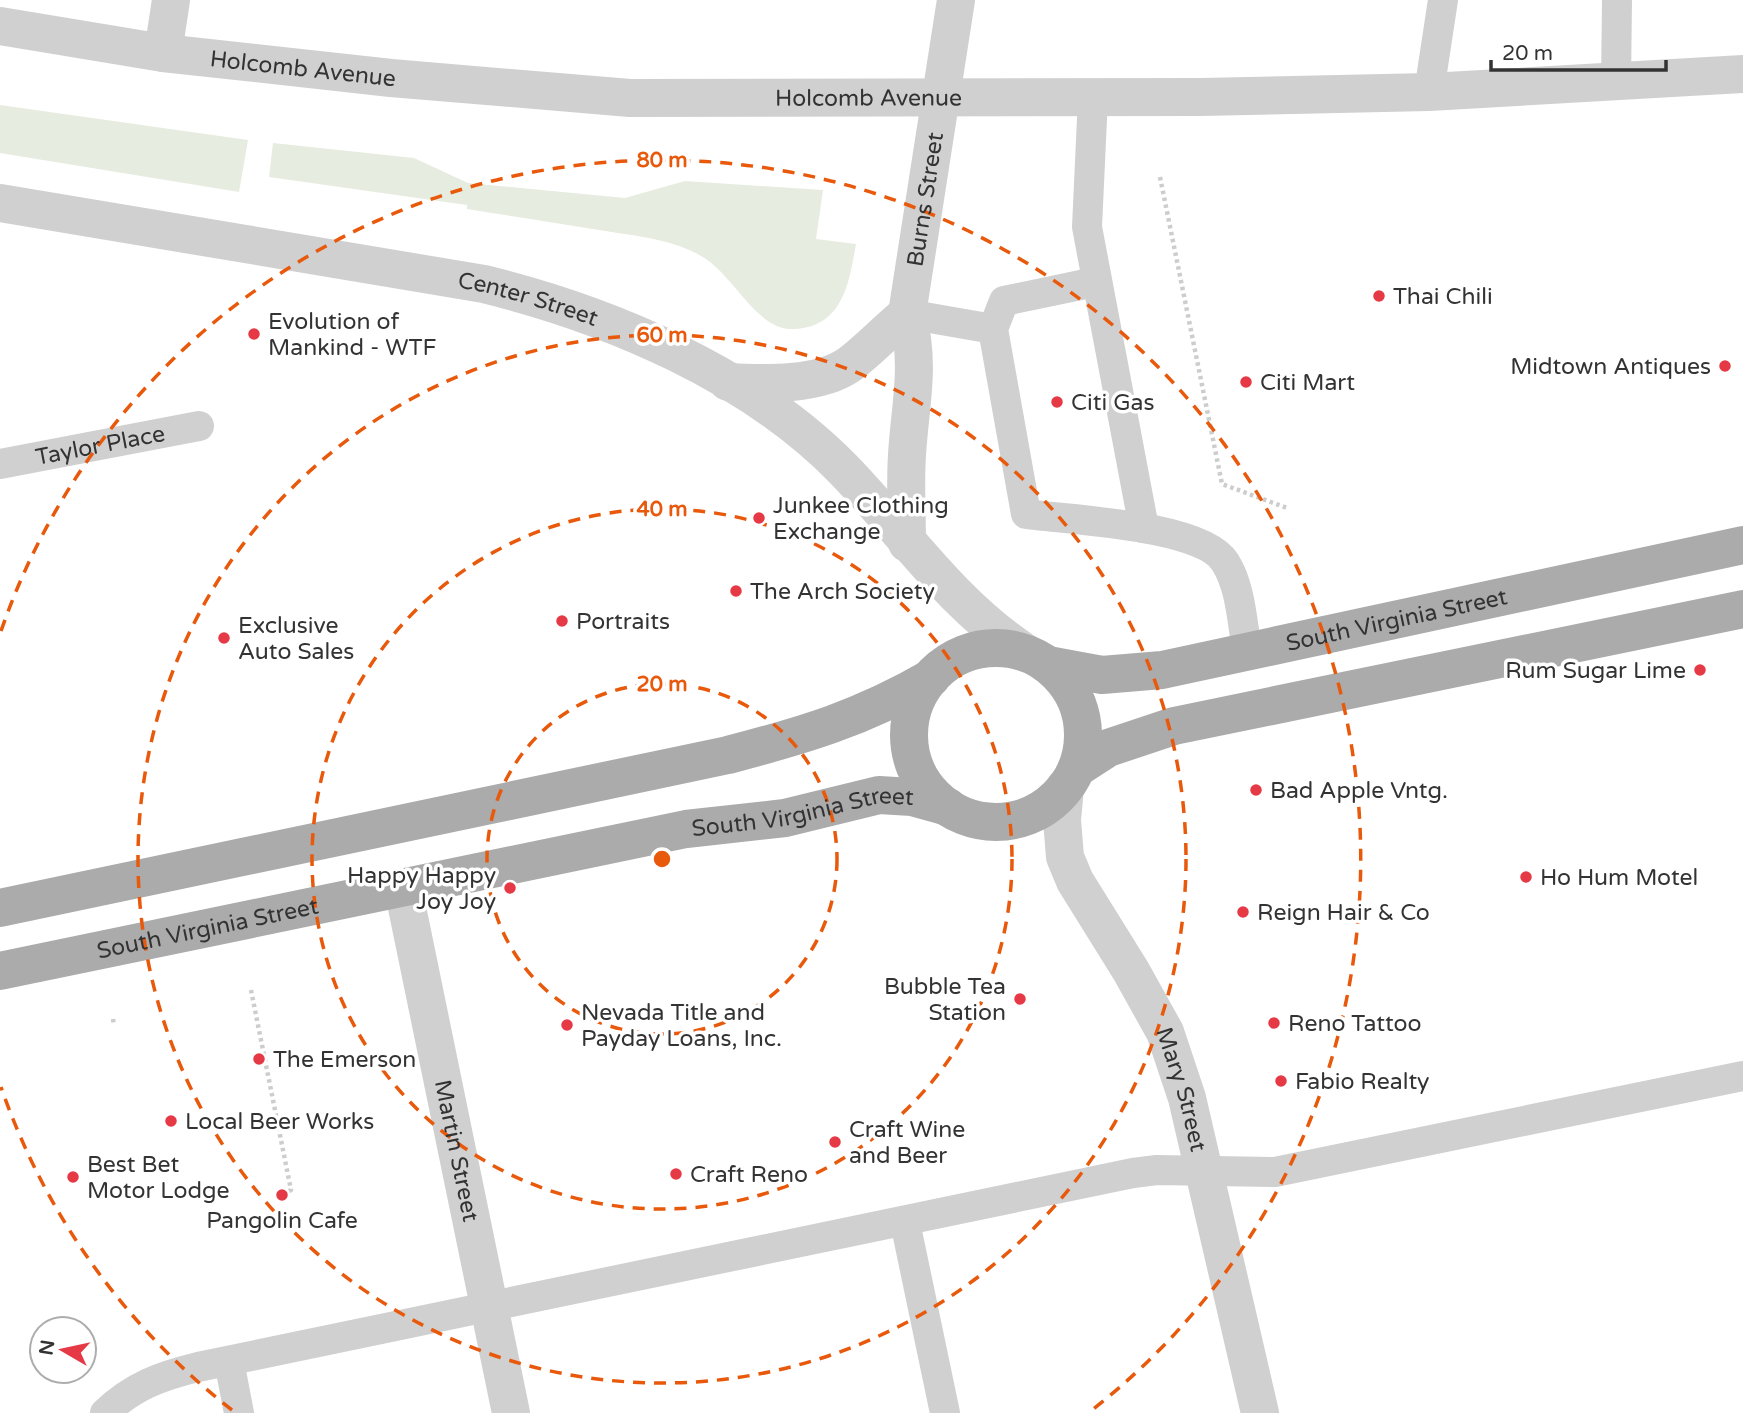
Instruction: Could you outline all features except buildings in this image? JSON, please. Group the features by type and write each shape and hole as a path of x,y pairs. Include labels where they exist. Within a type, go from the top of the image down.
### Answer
{"main road":[{"name":"South Virginia Street","path":"1036,658 1102,674 1140,673 1743,545"},
{"path":"1071,778 1083,740 1080,711 1069,685 1036,658 994,647 966,653 941,667 922,689 911,716 909,744 916,772 933,796 956,814 984,822 1013,822 1040,812 1071,778 1108,748 1174,726 1743,609"},
{"path":"0,908 729,755 814,733 858,717 931,678"},
{"name":"South Virginia Street","path":"0,971 686,829 816,812 879,794 912,797 948,807"}],"street":[{"path":"163,53 171,0"},
{"name":"Burns Street","path":"907,542 907,454 913,413 915,342 907,314 956,0"},
{"name":"Holcomb Avenue","path":"0,26 163,53 391,78 630,97 1093,97 1429,92 1743,74"},
{"name":"Center Street","path":"0,203 517,292 606,322 670,350 786,419 818,445 987,628 1036,658"},
{"path":"727,382 774,384 813,378 848,366 907,314"},
{"name":"Mary Street","path":"1071,778 1062,820 1065,858 1075,881 1132,971 1165,1032 1187,1098 1260,1413"},
{"name":"Martin Street","path":"403,888 511,1413"}],"lane":[{"path":"1429,92 1443,0"},
{"path":"1616,83 1617,0"},
{"path":"1093,97 1087,227 1095,282 1144,528"},
{"path":"1095,282 1004,301 993,329 1026,514 1144,528 1193,539 1211,548 1225,561 1235,584 1247,650"},
{"path":"907,314 993,329"},
{"name":"Taylor Place","path":"0,464 199,426"},
{"path":"105,1413 131,1390 155,1378 1133,1173 1157,1170 1275,1172 1743,1076"},
{"path":"905,1222 945,1413"},
{"path":"229,1361 239,1413"}],"path":[{"path":"1160,177 1222,484 1287,508"},
{"path":"251,990 262,1058 291,1190 282,1195"}],"shaded area":[{"path":"0,105 248,140 239,192 0,153"},
{"path":"273,143 414,158 468,183 625,198 685,181 823,190 816,239 856,244 846,288 833,312 810,326 794,329 780,327 757,312 713,264 677,245 638,236 467,209 467,205 269,177"}],"place":[{"name":"Thai Chili","path":"1379,296"},
{"name":"Evolution of Mankind - WTF","path":"254,334"},
{"name":"Midtown Antiques","path":"1725,366"},
{"name":"Citi Mart","path":"1246,382"},
{"name":"Citi Gas","path":"1057,402"},
{"name":"Junkee Clothing Exchange","path":"759,518"},
{"name":"The Arch Society","path":"736,591"},
{"name":"Portraits","path":"562,621"},
{"name":"Exclusive Auto Sales","path":"224,638"},
{"name":"Rum Sugar Lime","path":"1700,670"},
{"name":"Bad Apple Vntg.","path":"1256,790"},
{"name":"Ho Hum Motel","path":"1526,877"},
{"name":"Happy Happy Joy Joy","path":"510,888"},
{"name":"Reign Hair & Co","path":"1243,912"},
{"name":"Bubble Tea Station","path":"1020,999"},
{"name":"Reno Tattoo","path":"1274,1023"},
{"name":"Nevada Title and Payday Loans, Inc.","path":"567,1025"},
{"name":"The Emerson","path":"259,1059"},
{"name":"Fabio Realty","path":"1281,1081"},
{"name":"Local Beer Works","path":"171,1121"},
{"name":"Craft Wine and Beer","path":"835,1142"},
{"name":"Craft Reno","path":"676,1174"},
{"name":"Best Bet Motor Lodge","path":"73,1177"},
{"name":"Pangolin Cafe","path":"282,1195"}]}
